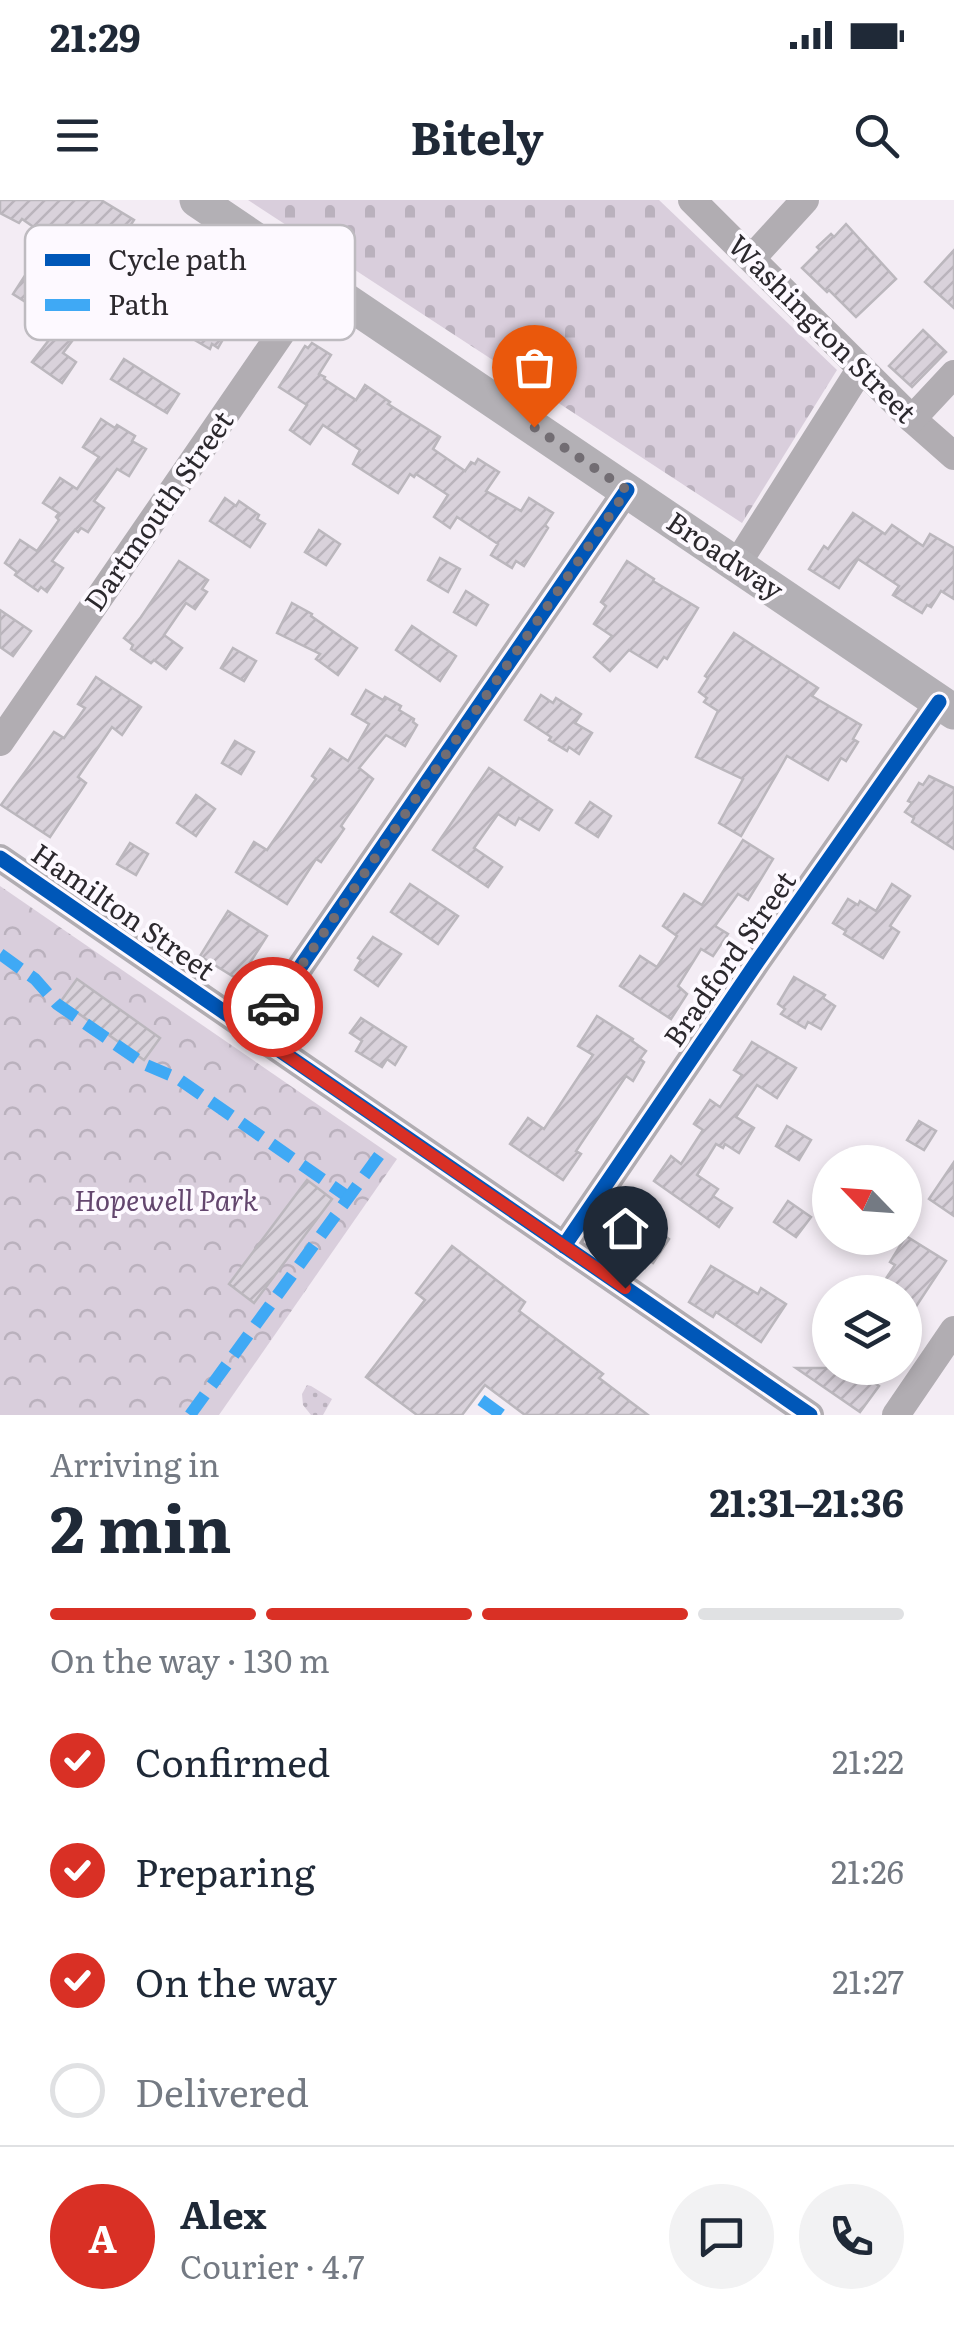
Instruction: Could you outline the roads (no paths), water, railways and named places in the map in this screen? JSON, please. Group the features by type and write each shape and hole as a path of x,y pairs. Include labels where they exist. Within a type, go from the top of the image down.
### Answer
{"main road":[{"name":"Broadway","path":"197,200 234,225"},
{"name":"Broadway","path":"355,307 947,707"}],"street":[{"name":"Washington Street","path":"692,200 954,456"},
{"path":"752,258 805,200"},
{"name":"Dartmouth Street","path":"0,742 276,340"},
{"path":"737,564 861,368"},
{"path":"912,419 954,374"},
{"path":"254,1033 627,490"},
{"name":"Bradford Street","path":"564,1246 757,962 947,707"},
{"name":"Hamilton Street","path":"0,858 810,1415"},
{"path":"896,1415 954,1330"}],"park label":[{"name":"Hopewell Park","path":"166,1201"}]}
